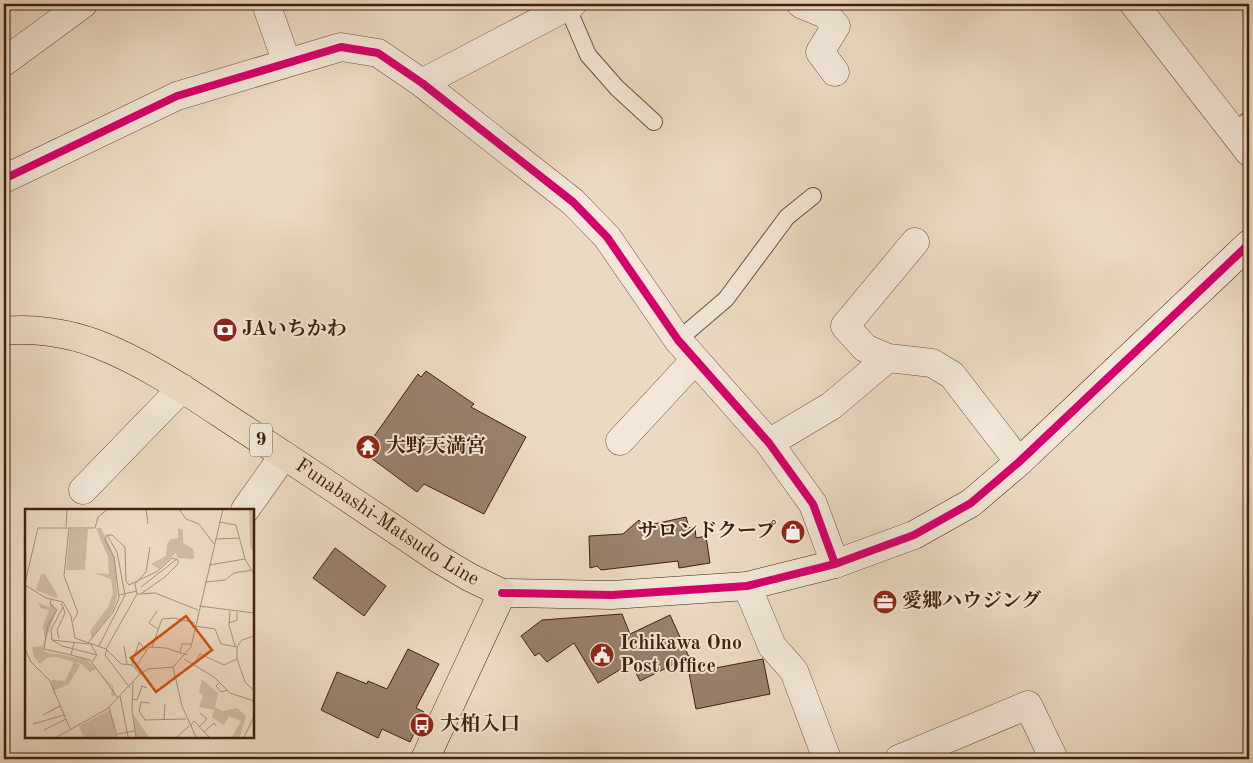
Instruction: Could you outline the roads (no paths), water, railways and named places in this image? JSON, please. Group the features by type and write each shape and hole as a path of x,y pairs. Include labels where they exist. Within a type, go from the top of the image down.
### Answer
{"main road":[{"name":"Funabashi-Matsudo Line","path":"4,331 17,330 61,334 96,343 125,356 182,388 437,558 469,577 502,592 432,757"}],"street":[{"path":"4,62 82,4"},
{"path":"266,4 287,63"},
{"path":"801,4 825,14 836,26 820,52 835,72"},
{"path":"1134,4 1244,135"},
{"path":"422,83 569,5"},
{"path":"4,179 177,96 340,47 378,52 422,83 573,202 607,237 678,340 769,443 813,504 835,564"},
{"path":"915,242 845,326 865,348 888,358 932,364 952,375 1019,462"},
{"path":"502,592 612,595 747,586 835,564 914,535 971,502 1019,462 1249,244"},
{"path":"769,443 831,406 888,358"},
{"path":"620,441 695,360"},
{"path":"83,490 182,388"},
{"path":"246,509 284,455"},
{"path":"747,586 772,646 794,671 827,759"},
{"path":"899,759 1028,704 1054,759"}],"lane":[{"path":"569,5 588,55 617,88 654,122"},
{"path":"678,340 726,299 786,217 813,196"}],"place":[{"name":"JAいちかわ","path":"225,330"},
{"name":"大野天満宮","path":"368,447"},
{"name":"サロンドクープ","path":"793,532"},
{"name":"愛郷ハウジング","path":"885,602"},
{"name":"Ichikawa Ono Post Office","path":"602,655"},
{"name":"大柏入口","path":"422,725"}]}
